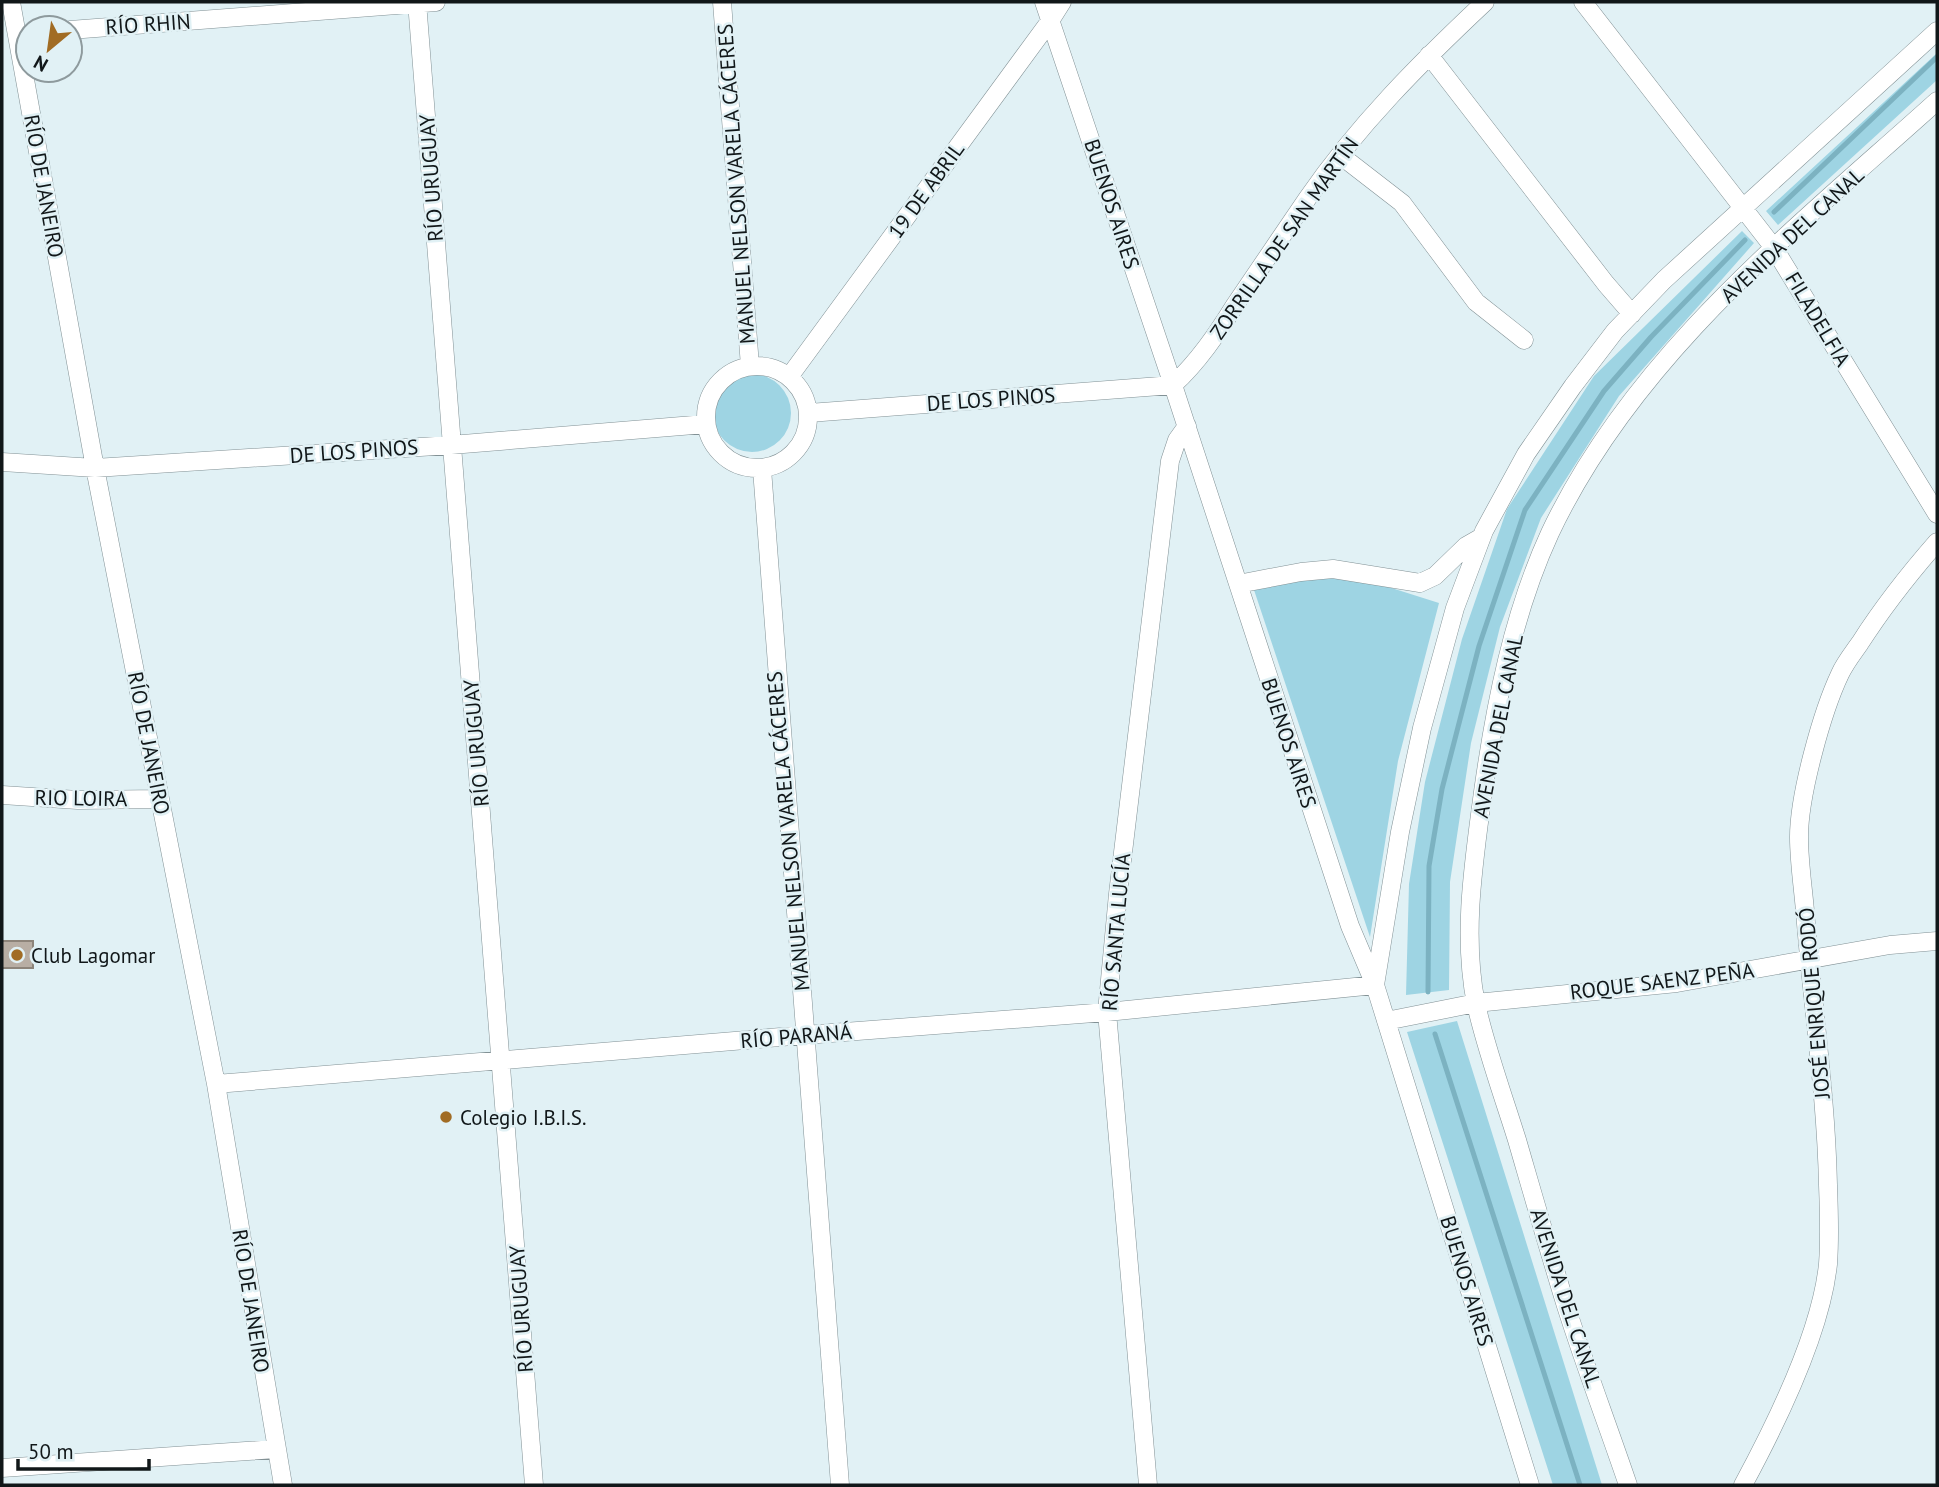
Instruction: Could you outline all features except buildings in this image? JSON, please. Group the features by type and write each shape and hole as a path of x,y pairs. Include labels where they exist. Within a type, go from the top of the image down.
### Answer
{"street":[{"name":"RÍO RHIN","path":"84,29 436,2"},
{"name":"MANUEL NELSON VARELA CÁCERES","path":"722,2 750,366"},
{"name":"BUENOS AIRES","path":"1044,2 1187,426 1350,926 1375,985 1530,1485"},
{"name":"19 DE ABRIL","path":"789,377 1062,2"},
{"name":"ZORRILLA DE SAN MARTÍN","path":"1173,385 1188,372 1214,337 1340,155 1390,94 1485,2"},
{"name":"FILADELFIA","path":"1583,2 1774,248 1937,514"},
{"name":"RÍO URUGUAY","path":"417,3 534,1485"},
{"path":"1375,985 1400,832 1422,728 1455,608 1480,538 1536,439 1581,375 1664,280 1937,31"},
{"path":"1429,55 1632,314"},
{"name":"RÍO DE JANEIRO","path":"30,84 95,468 216,1084 283,1485"},
{"name":"AVENIDA DEL CANAL","path":"1628,1485 1567,1308 1476,1003 1471,950 1471,895 1490,743 1520,610 1550,533 1588,466 1632,399 1685,337 1774,248 1937,101"},
{"path":"1340,155 1402,203 1476,302 1524,340"},
{"name":"MANUEL NELSON VARELA CÁCERES","path":"706,424 709,400 721,380 734,371 750,366 764,366 789,377"},
{"path":"706,424 710,439 719,452 731,462 746,468 762,469 777,465 791,456 802,444 808,429 806,400 789,377"},
{"name":"DE LOS PINOS","path":"809,414 1173,385"},
{"name":"DE LOS PINOS","path":"2,462 95,468 452,445 706,424"},
{"name":"RÍO SANTA LUCÍA","path":"1148,1485 1107,1012 1170,461 1177,440 1187,426"},
{"name":"MANUEL NELSON VARELA CÁCERES","path":"762,469 840,1485"},
{"path":"1238,584 1333,569 1419,583 1435,576 1466,547 1480,538"},
{"name":"JOSÉ ENRIQUE RODÓ","path":"1743,1485 1772,1428 1799,1365 1820,1304 1828,1265 1827,1138 1808,961 1799,836 1805,792 1818,737 1840,673 1876,617 1937,542"},
{"name":"RIO LOIRA","path":"2,795 78,800 160,799"},
{"name":"ROQUE SAENZ PEÑA","path":"1386,1021 1476,1003 1677,983 1890,945 1937,941"},
{"name":"RÍO PARANÁ","path":"216,1084 1107,1012 1375,985"},
{"path":"2,1468 275,1449"}],"shaded area":[{"path":"1937,53 1937,80 1778,225 1766,211"},
{"path":"1742,231 1754,243 1619,396 1541,518 1500,627 1471,743 1450,882 1449,990 1406,995 1409,884 1425,782 1462,639 1507,509 1594,376"},
{"path":"752,374 767,377 779,386 788,398 791,413 788,428 779,440 767,449 752,452 737,449 725,440 716,428 713,413 716,398 725,386 737,377"},
{"path":"1341,572 1439,603 1398,761 1370,937 1253,587"},
{"path":"1457,1021 1602,1485 1553,1485 1407,1032"}],"waterway":[{"path":"1774,212 1937,57"},
{"path":"1428,992 1429,866 1442,789 1479,646 1525,510 1604,391 1651,337 1745,240"},
{"path":"1435,1034 1580,1485"}],"place":[{"name":"Club Lagomar","path":"17,955"},
{"name":"Colegio I.B.I.S.","path":"446,1117"}]}
